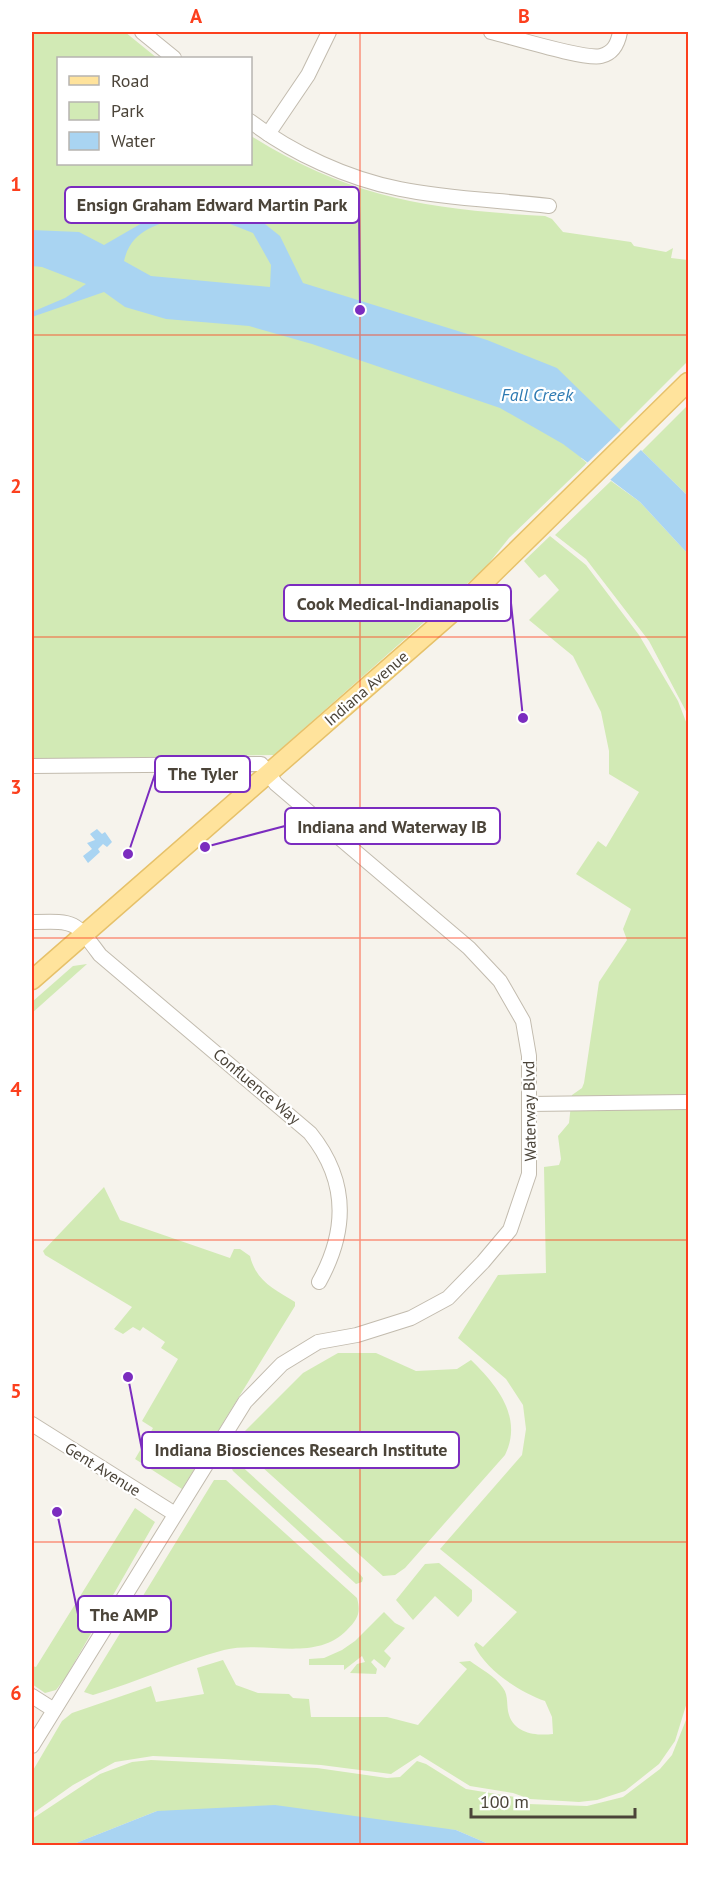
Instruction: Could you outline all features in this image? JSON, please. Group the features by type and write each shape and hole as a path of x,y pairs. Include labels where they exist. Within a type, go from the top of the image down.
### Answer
{"main road":[{"name":"Indiana Avenue","path":"32,980 462,604 688,382"}],"street":[{"path":"142,32 173,57"},
{"path":"268,134 308,75 329,32"},
{"path":"491,32 597,57 614,48 620,32"},
{"path":"252,123 330,166 399,189 549,206"},
{"name":"Waterway Blvd","path":"32,766 261,764 267,774 469,948 500,981 523,1021 529,1056 530,1104 530,1174 510,1230 448,1298 411,1318 357,1335 318,1342 282,1364 245,1402 32,1746"},
{"path":"32,922 68,921 84,934"},
{"name":"Confluence Way","path":"84,934 100,955 296,1119 320,1145 330,1163 340,1202 337,1242 319,1282"},
{"path":"530,1104 688,1102"},
{"name":"Gent Avenue","path":"32,1424 175,1514"},
{"path":"32,1696 54,1710"}],"green space":[{"path":"32,32 125,32 156,57 57,57 57,165 252,165 252,137 323,174 392,197 464,210 545,216 552,219 563,232 631,242 634,246 666,252 673,248 671,258 688,260 688,361 619,430 614,426 581,458 587,463 509,538 485,568 274,755 32,759"},
{"path":"688,405 688,496 642,451"},
{"path":"611,481 640,502 688,554 688,715 649,641 586,559 555,535"},
{"path":"550,536 586,565 639,635 678,701 688,727 688,1699 675,1741 659,1764 625,1791 597,1800 579,1802 530,1799 513,1793 470,1786 420,1755 391,1774 321,1765 153,1756 115,1762 73,1785 32,1814 32,1772 62,1721 72,1713 151,1686 156,1702 204,1694 197,1668 223,1660 236,1685 258,1693 289,1694 293,1698 309,1699 311,1717 387,1717 418,1725 467,1669 459,1662 470,1661 492,1676 503,1688 509,1715 516,1726 534,1734 553,1734 552,1717 545,1701 504,1679 479,1654 474,1645 476,1642 483,1647 517,1612 440,1549 522,1455 526,1429 523,1405 506,1379 458,1338 498,1275 546,1273 544,1167 559,1165 561,1159 558,1136 569,1123 572,1095 582,1088 584,1083 599,982 627,940 623,929 631,909 576,874 598,841 606,847 639,792 609,774 609,751 601,712 573,656 529,620 559,590 545,574 539,578 524,561"},
{"path":"87,964 32,1013 32,1002 73,966"},
{"path":"104,1187 120,1220 230,1258 234,1249 240,1249 250,1256 257,1272 267,1284 295,1302 295,1306 182,1489 135,1459 153,1428 142,1421 178,1359 161,1348 165,1342 143,1327 140,1331 133,1327 123,1334 114,1329 132,1307 45,1255 43,1251"},
{"path":"338,1353 376,1353 416,1371 457,1369 471,1360 498,1392 509,1416 510,1441 505,1455 405,1568 395,1575 383,1576 242,1449 240,1436 303,1373"},
{"path":"236,1461 358,1572 363,1578 362,1582 356,1584 233,1471 229,1464"},
{"path":"214,1480 226,1480 357,1598 359,1608 356,1619 334,1640 320,1646 224,1650 93,1695 84,1692"},
{"path":"135,1508 155,1522 66,1677 56,1690 45,1693 32,1684 32,1666 36,1667"},
{"path":"439,1563 472,1590 472,1601 458,1617 435,1596 413,1620 396,1600 425,1564"},
{"path":"384,1612 395,1623 405,1628 384,1651 391,1658 385,1668 374,1659 371,1662 377,1669 376,1674 350,1673 357,1664 365,1662 362,1656 344,1670 344,1665 309,1665 309,1659 324,1658 355,1641"},
{"path":"688,1715 688,1845 491,1845 456,1830 157,1811 71,1845 32,1846 32,1819 100,1774 132,1762 151,1760 317,1768 387,1778 400,1777 417,1761 426,1764 466,1789 515,1797 528,1804 587,1806 623,1797 660,1769 672,1755"}],"water":[{"name":"Fall Creek","path":"187,197 236,201 280,236 303,283 487,340 557,368 688,496 688,554 640,502 563,444 500,408 312,344 249,326 166,319 125,307 104,292 32,317 32,312 65,298 86,284 42,267 32,266 32,230 79,232 104,245","holes":["184,217 215,218 253,233 271,265 270,287 151,276 124,261 127,250 146,230"]},
{"path":"97,829 102,834 105,832 112,842 107,847 103,844 98,849 100,852 88,863 83,856 92,849 87,843 95,840 90,834"},
{"path":"275,1805 456,1830 491,1845 71,1845 157,1811"}],"pier":[{"path":"622,429 643,448 608,482 585,465"}],"place":[{"name":"Ensign Graham Edward Martin Park","path":"360,310"},
{"name":"Cook Medical-Indianapolis","path":"523,718"},
{"name":"Indiana and Waterway IB","path":"205,847"},
{"name":"The Tyler","path":"128,854"},
{"name":"Indiana Biosciences Research Institute","path":"128,1377"},
{"name":"The AMP","path":"57,1512"}]}
